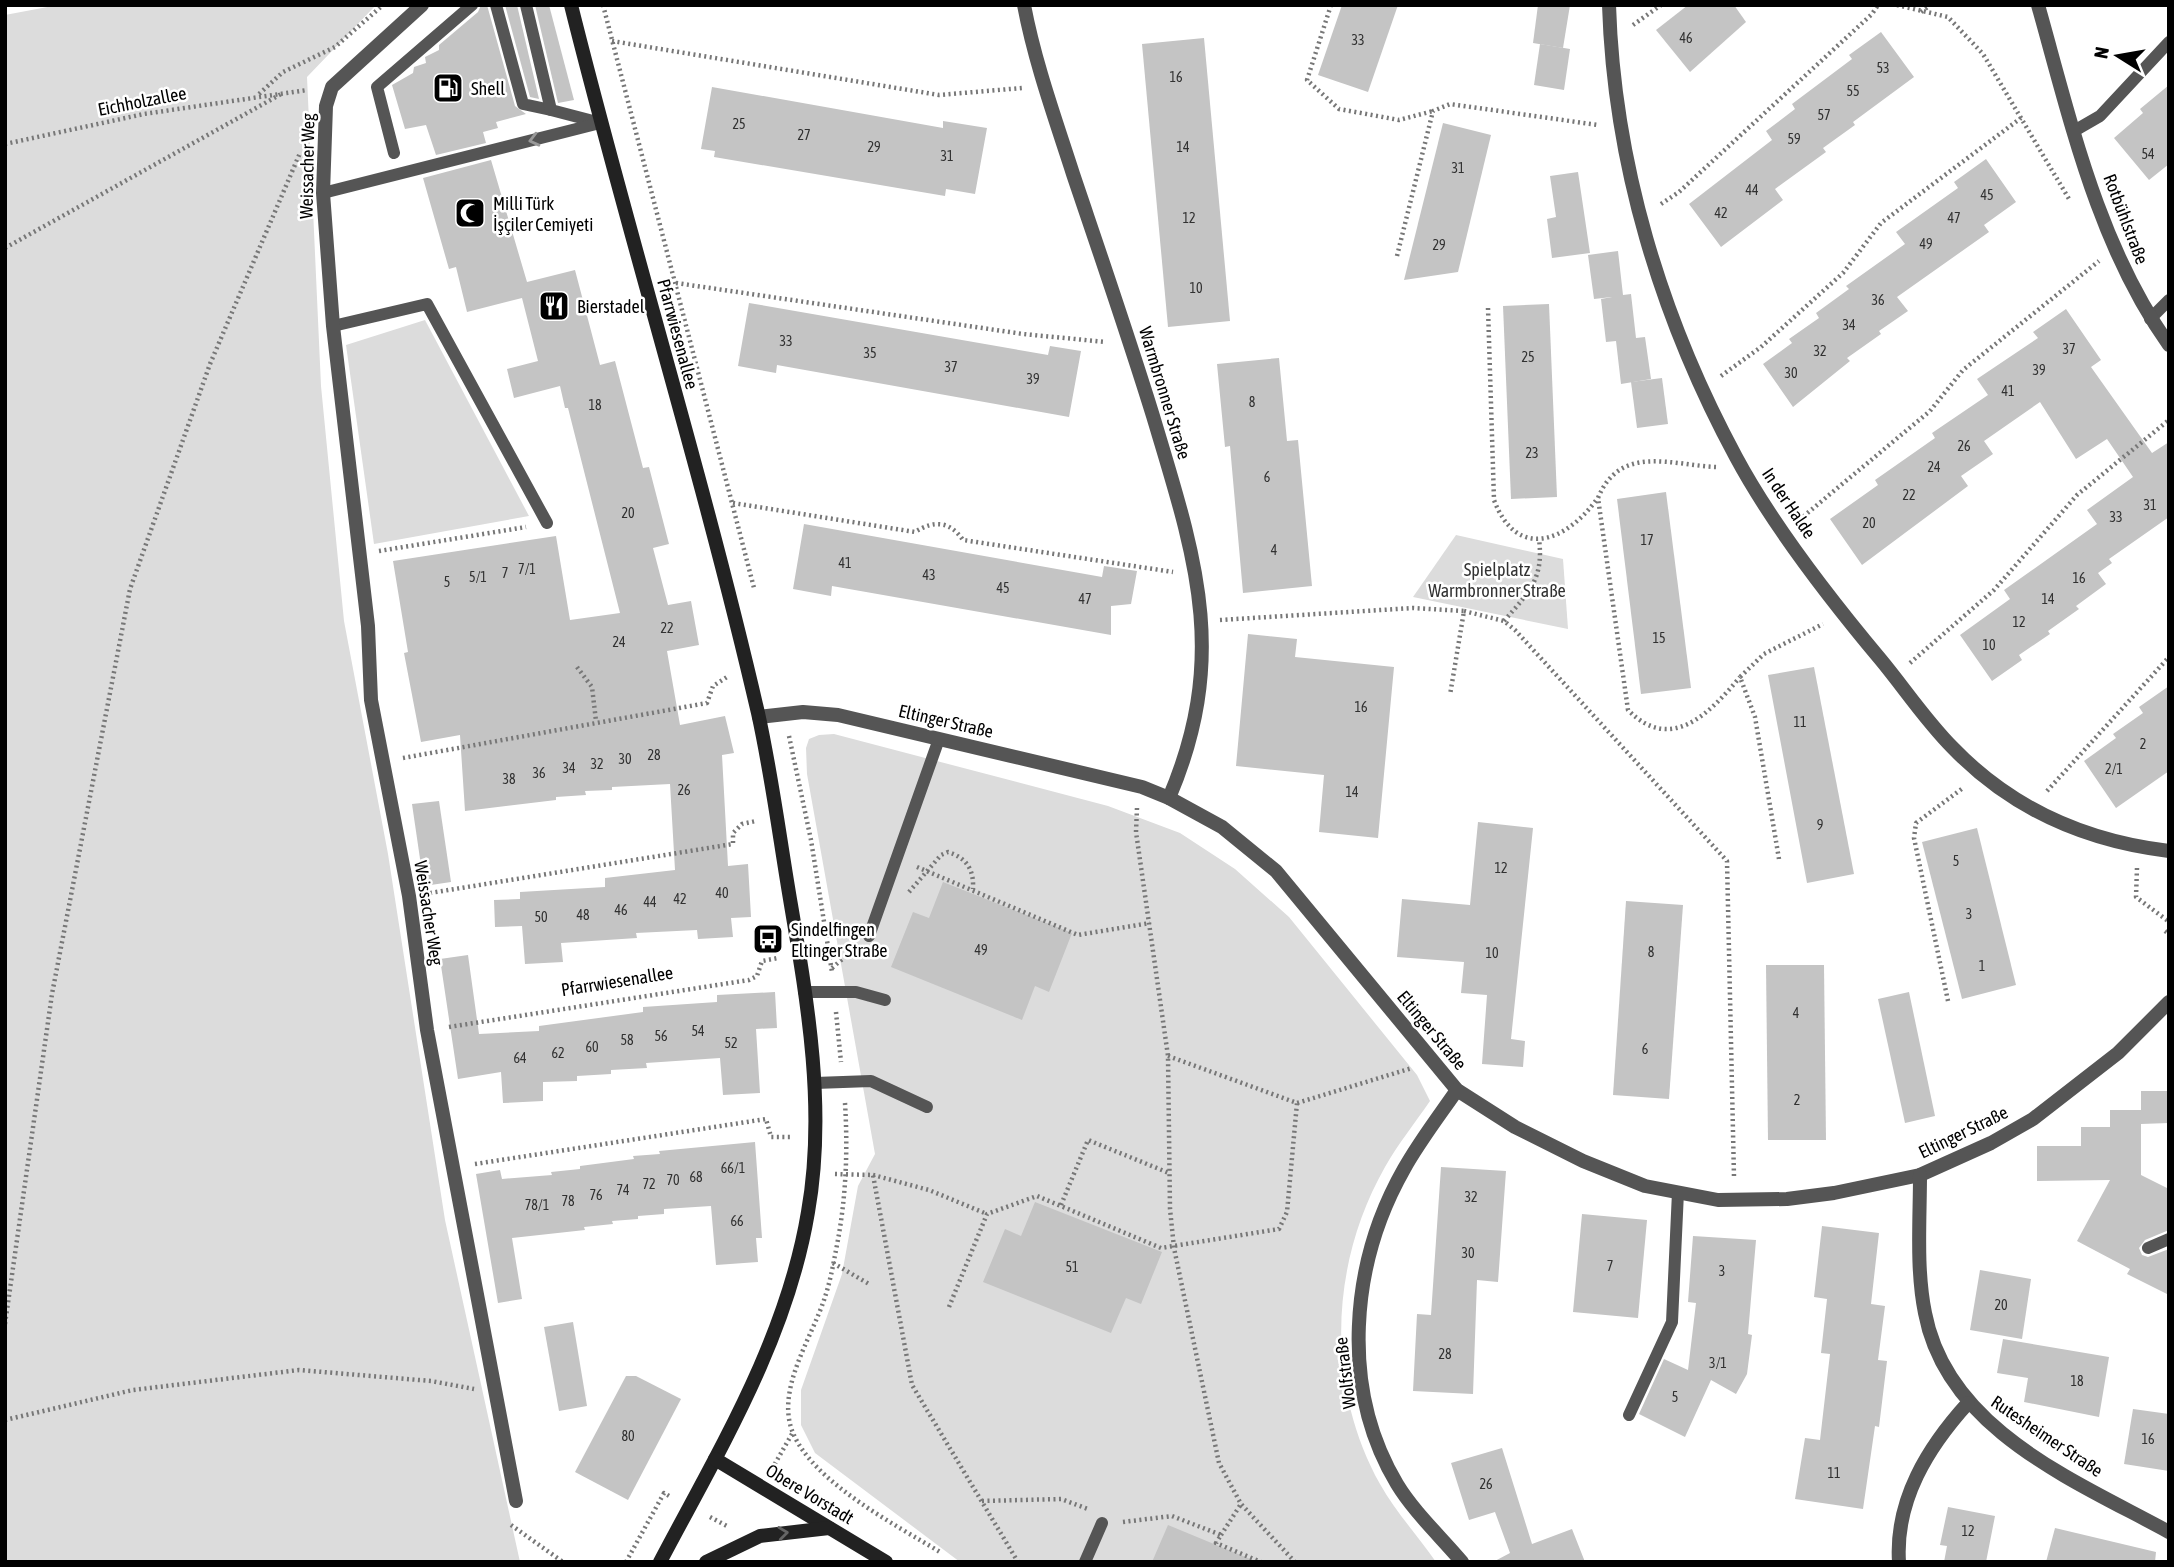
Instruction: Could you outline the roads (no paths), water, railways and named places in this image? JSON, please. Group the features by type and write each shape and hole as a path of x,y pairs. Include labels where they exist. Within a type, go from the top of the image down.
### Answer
{"main road":[{"name":"Pfarrwiesenallee","path":"571,5 600,123 723,571 759,717 801,954 815,1083 814,1174 801,1252 785,1308 715,1459 660,1562"},
{"name":"Obere Vorstadt","path":"715,1459 886,1562"},
{"path":"706,1562 738,1544 760,1536 830,1528"}],"street":[{"name":"Weissacher Weg","path":"422,5 332,87 327,106 323,192 333,326 368,626 371,700 408,896 427,1030 516,1501"},
{"name":"Warmbronner Straße","path":"1024,5 1044,85 1131,344 1188,530 1198,575 1202,622 1201,681 1195,728 1169,798"},
{"name":"In der Halde","path":"1609,5 1619,127 1640,217 1666,304 1735,455 1785,532 1843,615 1952,747 1980,775 2033,810 2085,834 2138,847 2169,850"},
{"name":"Rotbühlstraße","path":"2038,5 2074,131 2114,250 2150,318 2169,345"},
{"name":"Eltinger Straße","path":"759,717 803,712 838,715 1142,787 1169,798 1222,827 1276,871 1457,1090 1515,1127 1583,1161 1645,1186 1735,1200 1834,1193 1920,1175 1991,1143 2033,1119 2118,1053 2169,1002"},
{"name":"Wolfstraße","path":"1457,1090 1404,1170 1380,1221 1361,1288 1357,1345 1365,1401 1379,1447 1398,1485 1462,1562"},
{"name":"Rutesheimer Straße","path":"1920,1175 1924,1312 1933,1343 1946,1372 1968,1403 2000,1431 2060,1472 2169,1532"},
{"path":"1899,1562 1913,1480 1944,1429 1968,1403"}],"lane":[{"path":"394,153 377,87 472,5"},
{"path":"496,5 523,104 600,123"},
{"path":"526,5 551,110"},
{"path":"2074,131 2100,116 2169,42"},
{"path":"323,192 600,123"},
{"path":"2150,318 2169,300"},
{"path":"333,326 427,304 547,523"},
{"path":"869,936 939,739"},
{"path":"804,992 856,992 885,1000"},
{"path":"815,1083 870,1081 927,1107"},
{"path":"1629,1415 1672,1322 1678,1192"},
{"path":"2148,1248 2169,1239"},
{"path":"1085,1562 1104,1519"}],"place":[{"name":"Shell","path":"448,88"},
{"name":"Milli Türk İşçiler Cemiyeti","path":"470,213"},
{"name":"Bierstadel","path":"554,306"},
{"name":"Sindelfingen Eltinger Straße","path":"768,939"}],"park label":[{"name":"Spielplatz Warmbronner Straße","path":"1497,579"}]}
